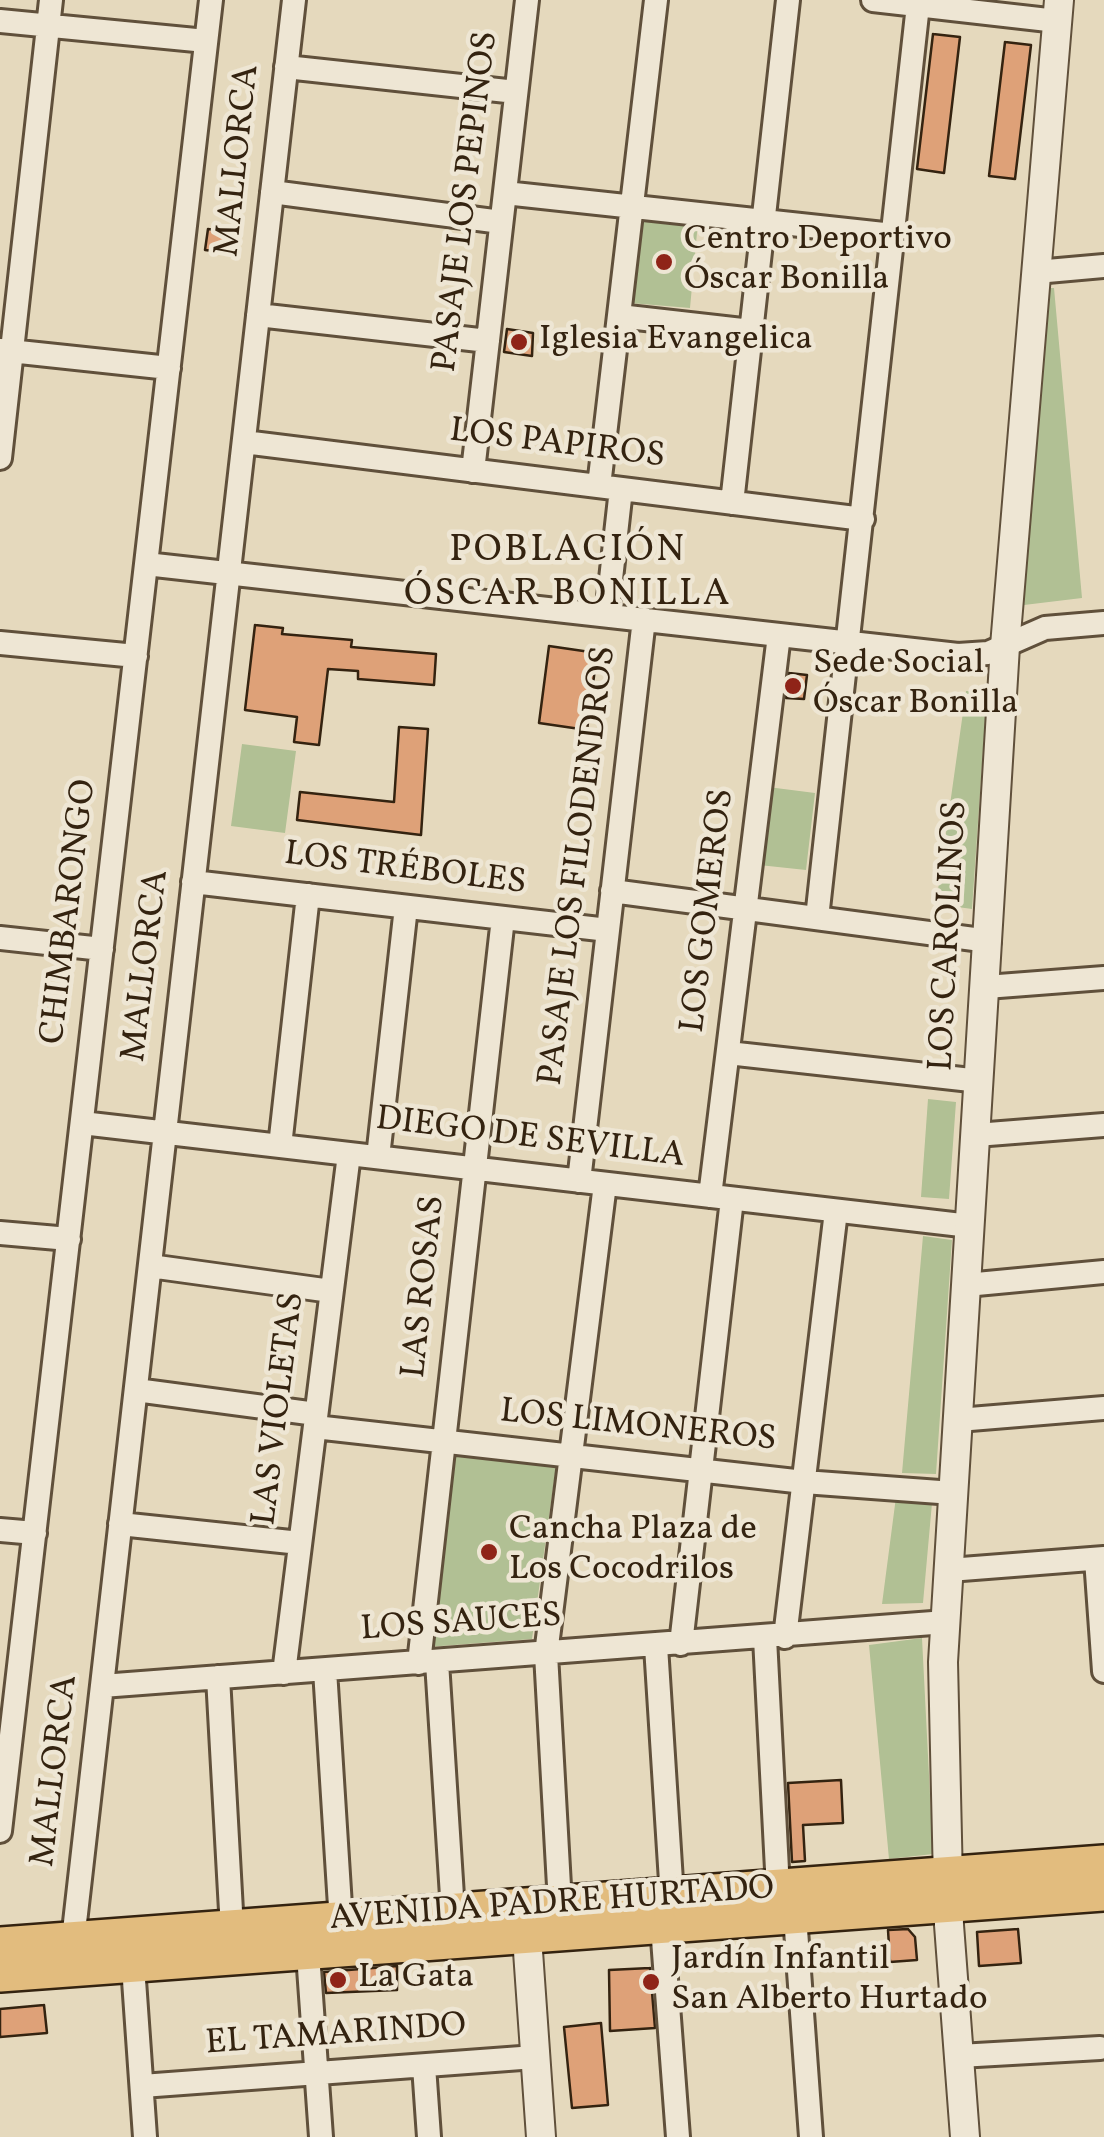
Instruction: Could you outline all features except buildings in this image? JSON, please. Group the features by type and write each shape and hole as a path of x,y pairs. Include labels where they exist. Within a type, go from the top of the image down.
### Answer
{"main road":[{"name":"AVENIDA PADRE HURTADO","path":"949,1890 1104,1863"},
{"name":"AVENIDA PADRE HURTADO","path":"0,1974 527,1937 667,1911 949,1890 1104,1893"},
{"name":"AVENIDA PADRE HURTADO","path":"0,1945 560,1904 667,1911"}],"street":[{"path":"0,458 6,350 51,0"},
{"name":"CHIMBARONGO","path":"0,1832 211,0"},
{"name":"MALLORCA","path":"73,1940 294,0"},
{"name":"PASAJE LOS PEPINOS","path":"473,470 527,0"},
{"path":"606,615 619,316 656,0"},
{"path":"732,503 788,0"},
{"path":"873,0 1058,11"},
{"path":"817,918 918,5"},
{"name":"LOS CAROLINOS","path":"965,2137 942,1710 1005,646 1058,11"},
{"path":"0,21 206,42"},
{"path":"286,67 516,92"},
{"path":"272,192 501,222"},
{"path":"504,193 894,235"},
{"path":"1036,272 1104,266"},
{"path":"258,314 488,341"},
{"path":"619,316 751,330"},
{"path":"6,350 168,368"},
{"name":"LOS PAPIROS","path":"244,442 863,519"},
{"path":"146,564 958,656 988,653 1045,628 1104,623"},
{"name":"PASAJE LOS FILODENDROS","path":"579,1180 644,620"},
{"name":"LOS GOMEROS","path":"682,1644 701,1470 728,1054 779,635"},
{"path":"0,643 136,656"},
{"name":"LOS TRÉBOLES","path":"193,882 608,930"},
{"path":"612,891 989,941"},
{"path":"280,1146 308,895"},
{"path":"378,1158 406,907"},
{"name":"LAS ROSAS","path":"453,1912 428,1662 444,1442 502,918"},
{"path":"0,938 102,949"},
{"path":"986,987 1104,978"},
{"path":"728,1054 980,1081"},
{"name":"DIEGO DE SEVILLA","path":"82,1123 970,1226"},
{"path":"976,1135 1104,1125"},
{"name":"LAS VIOLETAS","path":"284,1672 349,1154"},
{"path":"560,1904 546,1654 605,1184"},
{"path":"811,2137 786,1902 775,1638 804,1482 836,1211"},
{"path":"0,1233 68,1239"},
{"path":"150,1266 332,1291"},
{"path":"966,1285 1104,1272"},
{"name":"LOS LIMONEROS","path":"136,1390 444,1442 804,1482 953,1493"},
{"path":"958,1420 1104,1408"},
{"path":"120,1524 300,1543"},
{"path":"0,1530 34,1533"},
{"path":"949,1570 1100,1558 1104,1671"},
{"name":"LOS SAUCES","path":"102,1686 775,1638 946,1622"},
{"path":"656,1646 678,2137"},
{"path":"325,1670 341,1922"},
{"path":"218,1677 232,1929"},
{"path":"527,1937 541,2137"},
{"path":"308,1954 320,2137"},
{"path":"133,1966 145,2137"},
{"path":"958,2056 1100,2048"},
{"name":"EL TAMARINDO","path":"142,2086 534,2058"},
{"path":"424,2066 429,2137"}],"green space":[{"name":"Centro Deportivo Óscar Bonilla","path":"637,216 698,222 690,308 630,303"},
{"path":"1044,288 1054,288 1082,598 1024,605"},
{"path":"966,691 987,692 972,909 936,904"},
{"path":"242,744 296,751 285,833 231,826"},
{"path":"768,787 815,793 806,870 759,865"},
{"path":"928,1099 956,1102 949,1199 921,1197"},
{"path":"923,1236 952,1240 936,1474 902,1473"},
{"path":"444,1453 556,1466 532,1639 428,1647"},
{"path":"896,1497 932,1503 923,1603 882,1604"},
{"path":"922,1638 933,1854 889,1859 869,1645"}],"place":[{"name":"Centro Deportivo Óscar Bonilla","path":"664,262"},
{"name":"Iglesia Evangelica","path":"519,342"},
{"name":"Sede Social Óscar Bonilla","path":"793,686"},
{"name":"Cancha Plaza de Los Cocodrilos","path":"489,1552"},
{"name":"La Gata","path":"338,1980"},
{"name":"Jardín Infantil San Alberto Hurtado","path":"651,1982"}],"district":[{"name":"POBLACIÓN ÓSCAR BONILLA","path":"568,575"}]}
